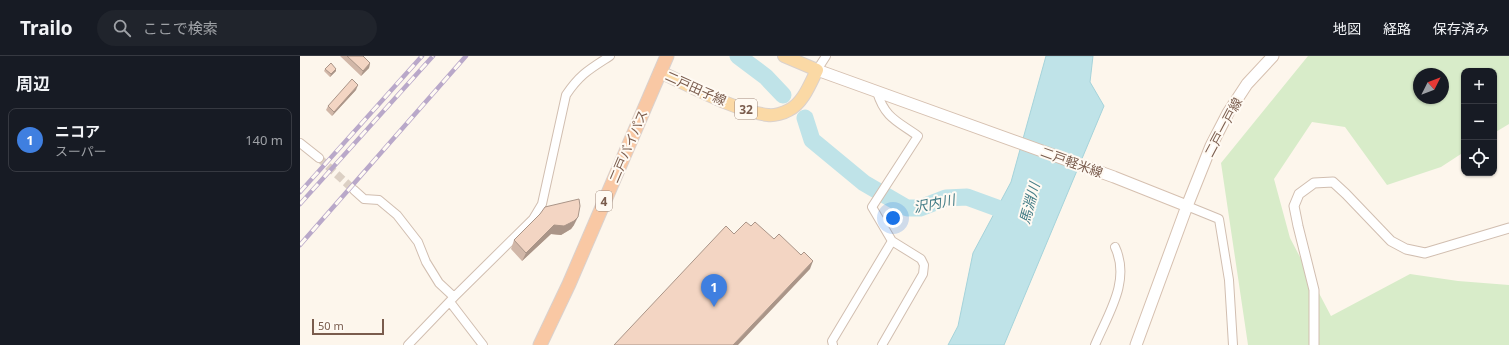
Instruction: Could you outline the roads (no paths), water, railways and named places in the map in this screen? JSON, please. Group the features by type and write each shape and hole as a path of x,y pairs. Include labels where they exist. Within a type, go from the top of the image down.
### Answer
{"highway":[{"name":"二戸バイパス","path":"540,345 569,284 667,56"}],"main road":[{"path":"784,56 817,70"},
{"name":"二戸一戸線","path":"1187,206 1211,146 1228,113 1247,84 1273,56"},
{"name":"二戸田子線","path":"660,72 726,102 754,112 770,115 789,111 798,104 817,70"},
{"name":"二戸軽米線","path":"817,70 1114,177 1187,206"},
{"path":"1136,345 1187,206"}],"street":[{"path":"408,345 533,219 542,204 566,96 574,82 583,74 610,56"},
{"path":"817,70 826,56"},
{"path":"877,92 881,106 890,117 918,136 872,207 892,241 921,259 924,265 923,274 882,345"},
{"path":"300,143 319,158"},
{"path":"1314,345 1314,290 1294,206 1299,194 1314,183 1332,182 1346,194 1391,241 1406,249 1425,253 1509,228"},
{"path":"354,190 364,199 379,200 397,215 418,242 426,262 439,283 452,299 483,345"},
{"path":"1187,206 1219,219 1229,280 1233,345"},
{"path":"833,345 832,341 892,241"},
{"path":"1095,345 1119,288 1121,266 1115,247"}],"water":[{"name":"馬淵川","path":"1046,56 1093,56 1090,82 1104,106 1004,345 948,345 958,326 973,253 1011,182"}],"waterway":[{"name":"沢内川","path":"738,56 766,77 783,95"},
{"name":"沢内川","path":"805,118 812,140 864,183 907,208 920,208 946,198 967,197 1019,216"}],"tunnel":[{"path":"319,158 354,190"}],"railway":[{"path":"300,192 422,56"},
{"path":"300,204 433,56"},
{"path":"300,245 466,56"}],"place":[{"name":"ニコア","path":"714,307"}]}
